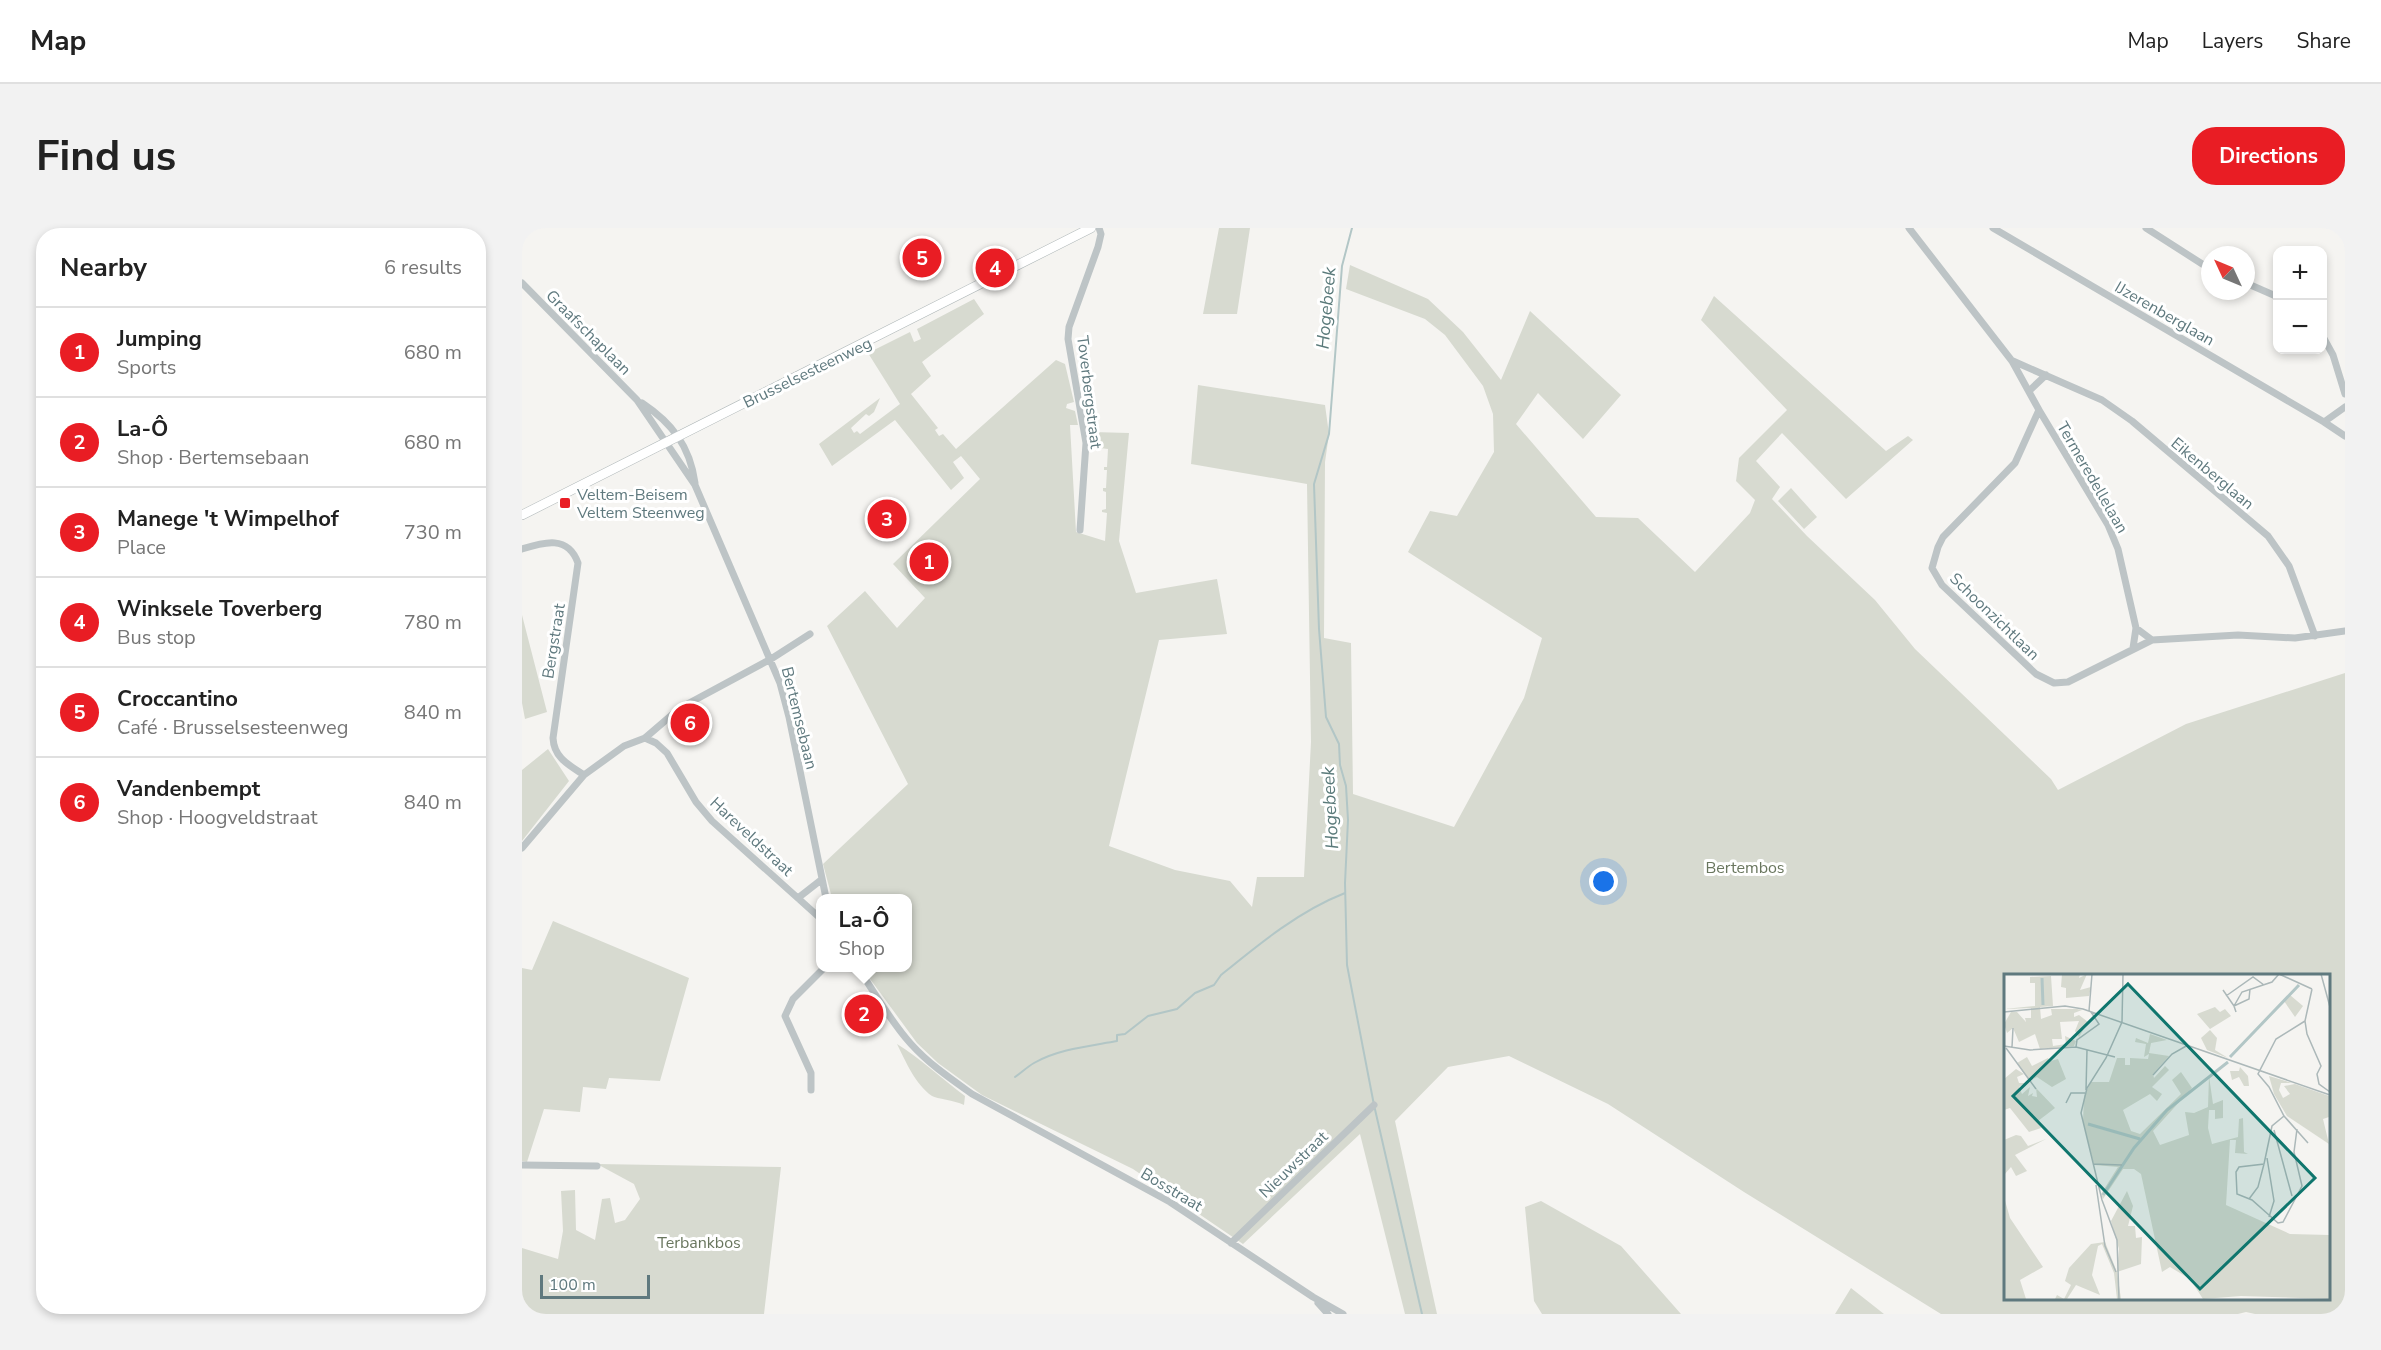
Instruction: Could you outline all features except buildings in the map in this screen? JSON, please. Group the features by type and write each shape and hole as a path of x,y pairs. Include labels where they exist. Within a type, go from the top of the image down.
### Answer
{"main road":[{"name":"Brusselsesteenweg","path":"522,515 1091,228"}],"street":[{"name":"Toverbergstraat","path":"1080,530 1086,443 1068,339 1069,327 1098,248 1101,234 1099,228"},
{"path":"1909,228 2012,361 2039,410"},
{"name":"IJzerenberglaan","path":"1993,228 2345,436"},
{"path":"2146,228 2201,262"},
{"name":"Graafschaplaan","path":"522,283 637,400 670,424 678,435"},
{"path":"2255,288 2273,295"},
{"path":"2327,344 2333,355 2345,394"},
{"name":"Eikenberglaan","path":"2012,361 2102,400 2268,536 2289,566 2315,636"},
{"path":"2029,391 2046,375"},
{"name":"Graafschaplaan","path":"637,400 665,442"},
{"path":"2324,422 2345,407"},
{"name":"Schoonzichtlaan","path":"2039,410 2015,463 1943,537 1933,557 1932,568 1942,585 2036,674 2048,681 2068,682 2152,639 2238,635 2295,638 2345,631"},
{"name":"Termeredellelaan","path":"2039,410 2112,533 2118,549 2136,628 2133,648"},
{"name":"Bertemsebaan","path":"678,435 694,476 695,485"},
{"name":"Bertemsebaan","path":"665,442 695,485 771,659 789,717 825,894"},
{"name":"Bergstraat","path":"522,549 546,542 561,543 573,553 578,563 553,738 554,749 561,759 584,775"},
{"path":"2136,628 2152,639"},
{"path":"522,848 584,775 624,746 645,738 674,711 771,659 810,634"},
{"name":"Hareveldstraat","path":"645,738 667,753 696,802 712,820 816,914"},
{"name":"Hareveldstraat","path":"798,898 821,880"},
{"path":"811,1090 811,1073 785,1016 793,999 820,972"},
{"name":"Bosstraat","path":"861,972 895,1024 911,1043 945,1075 980,1099 1170,1202 1313,1298 1343,1314"},
{"name":"Nieuwstraat","path":"1231,1243 1318,1157 1374,1106"},
{"path":"522,1165 597,1166"},
{"path":"1313,1298 1328,1314"}],"green space":[{"path":"1219,228 1250,228 1237,314 1203,314"},
{"name":"Bertembos","path":"1350,265 1428,299 1463,332 1501,380 1530,311 1621,395 1583,439 1538,393 1516,424 1596,517 1638,518 1695,572 1750,513 1755,500 1736,481 1739,458 1787,410 1701,320 1714,296 1886,451 1908,436 1913,440 1846,499 1782,433 1756,461 1780,487 1772,499 1807,536 1875,600 1915,649 2051,779 2058,790 2186,724 2345,673 2345,1314 2255,1314 2246,1312 2238,1314 1941,1314 1744,1192 1608,1104 1509,1056 1448,1067 1395,1121 1437,1314 1405,1314 1360,1134 1243,1244 1133,1169 982,1095 938,1063 917,1043 865,972 912,972 912,894 831,894 823,864 908,784 827,626 865,591 897,628 925,598 893,564 980,479 961,456 953,462 964,478 951,490 895,420 832,466 819,444 880,398 874,412 869,416 866,414 851,428 854,433 857,431 860,434 900,404 868,353 910,332 914,342 921,339 917,329 974,299 984,314 922,362 931,376 911,394 938,428 935,430 939,436 943,434 956,449 1056,360 1065,364 1074,402 1067,404 1066,408 1075,411 1078,425 1070,425 1076,532 1105,541 1107,513 1102,510 1106,509 1106,492 1103,488 1106,488 1107,470 1104,470 1104,467 1107,467 1108,449 1093,447 1092,432 1129,433 1119,541 1136,593 1217,579 1227,634 1159,640 1109,846 1175,870 1230,881 1252,907 1257,877 1304,877 1311,742 1307,484 1191,464 1198,385 1325,405 1329,434 1325,462 1324,638 1351,643 1353,794 1454,827 1524,698 1542,638 1408,552 1430,511 1457,516 1494,452 1493,414 1483,386 1445,335 1425,319 1346,289"},
{"path":"1791,488 1817,517 1804,529 1778,501"},
{"path":"522,615 547,712 525,719 522,703"},
{"path":"548,749 569,781 522,841 522,770"},
{"path":"553,921 689,978 660,1081 609,1078 606,1089 583,1087 580,1112 544,1109 527,1162 522,1161 522,968 532,970"},
{"path":"897,1044 965,1096 964,1105 934,1097 926,1091 911,1072"},
{"name":"Terbankbos","path":"597,1164 781,1167 764,1314 522,1314 522,1248 558,1259 563,1231 561,1191 575,1190 576,1230 595,1240 602,1199 610,1198 615,1223 625,1220 640,1199 634,1184"},
{"path":"1541,1201 1621,1246 1681,1314 1542,1314 1534,1301 1525,1207"},
{"path":"1851,1288 1884,1314 1835,1314"}],"waterway":[{"name":"Hogebeek","path":"1352,228 1342,266 1329,434 1314,484 1319,629 1326,717 1339,744 1340,765 1346,786 1348,820 1345,883 1347,965 1374,1105 1422,1314"},
{"path":"1015,1077 1043,1058 1074,1049 1117,1041 1117,1035 1125,1034 1148,1016 1177,1009 1195,993 1214,985 1221,975 1280,929 1328,900 1345,893"}],"place":[{"name":"Croccantino","path":"922,258"},
{"name":"Winksele Toverberg","path":"995,268"},
{"name":"Veltem-Beisem Veltem Steenweg","path":"565,503"},
{"name":"Manege 't Wimpelhof","path":"887,519"},
{"name":"Jumping","path":"929,562"},
{"name":"Vandenbempt","path":"690,723"},
{"name":"La-Ô","path":"864,1014"}]}
